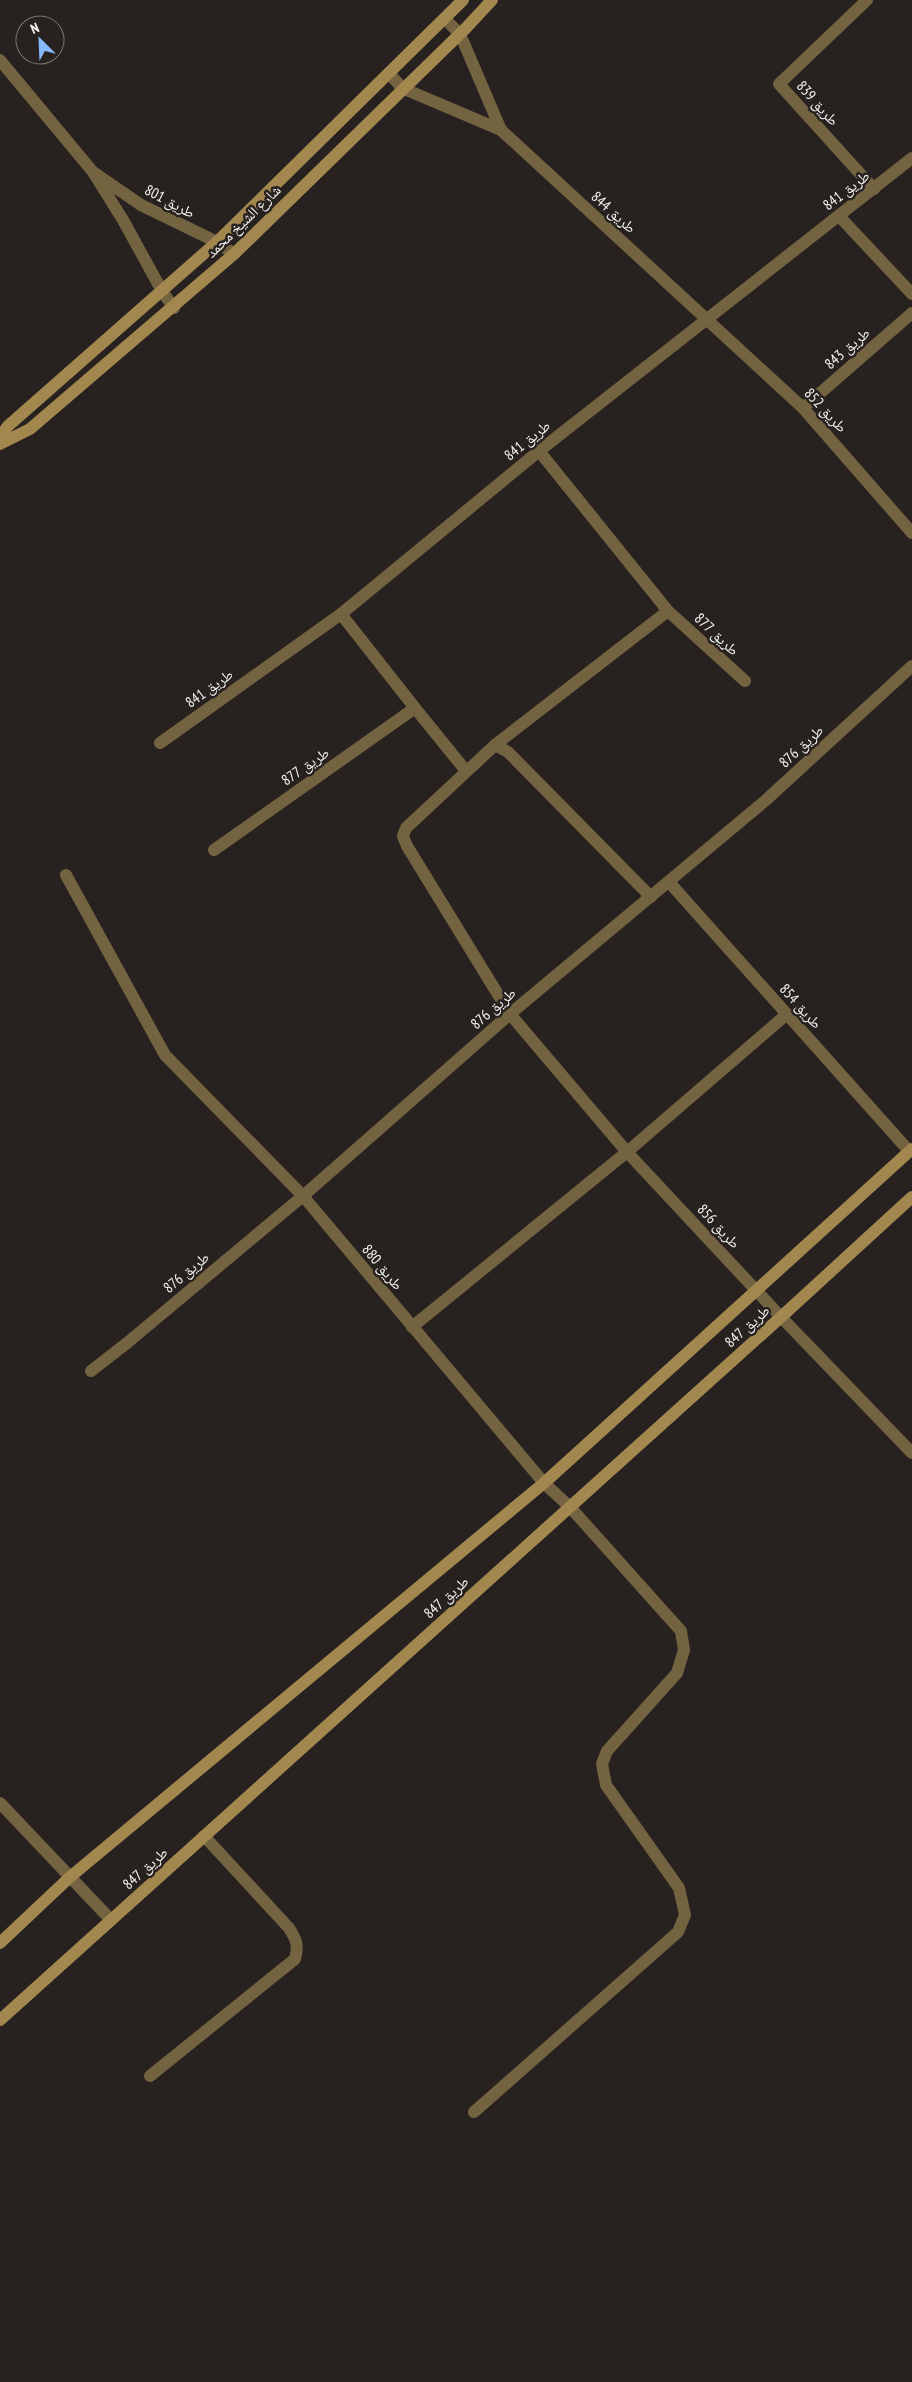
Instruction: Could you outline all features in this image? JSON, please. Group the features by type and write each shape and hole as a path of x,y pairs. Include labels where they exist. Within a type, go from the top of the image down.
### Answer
{"street":[{"name":"شارع الشيخ محمد","path":"0,437 8,426 217,242 463,0"},
{"name":"شارع الشيخ محمد","path":"0,444 30,429 174,308 234,254 402,88 460,34 492,0"},
{"name":"طريق 839","path":"867,0 779,84 874,189"},
{"name":"طريق 844","path":"445,19 460,34 501,130"},
{"name":"طريق 801","path":"0,60 93,172 123,220 162,291 174,308"},
{"name":"طريق 844","path":"389,73 402,88 501,130 706,318"},
{"name":"طريق 841","path":"160,743 341,614 539,451 912,158"},
{"name":"طريق 801","path":"93,172 141,205 217,242 234,254"},
{"path":"839,216 912,294"},
{"name":"طريق 843","path":"804,408 912,313"},
{"name":"طريق 852","path":"706,318 804,408 912,533"},
{"name":"طريق 877","path":"539,451 668,611 744,681"},
{"path":"341,614 466,770 494,745 668,611"},
{"name":"طريق 876","path":"91,1371 303,1196 510,1014 766,800 912,666"},
{"name":"طريق 877","path":"214,850 416,708"},
{"path":"494,745 508,752 651,897"},
{"name":"طريق 856","path":"466,770 406,828 403,836 510,1014 627,1152 912,1452"},
{"name":"طريق 880","path":"66,875 165,1055 303,1196 544,1483 570,1507 680,1631 684,1650 677,1673 607,1751 602,1764 606,1785 679,1888 685,1915 678,1932 474,2112"},
{"name":"طريق 854","path":"669,882 786,1014 911,1150"},
{"path":"412,1327 627,1152 786,1014"},
{"name":"طريق 847","path":"0,1943 70,1877 544,1483 758,1291 911,1150"},
{"name":"طريق 847","path":"0,2020 782,1317 912,1197"},
{"path":"0,1803 111,1920"},
{"path":"150,2076 295,1959 298,1951 297,1941 289,1928 204,1836"}]}
